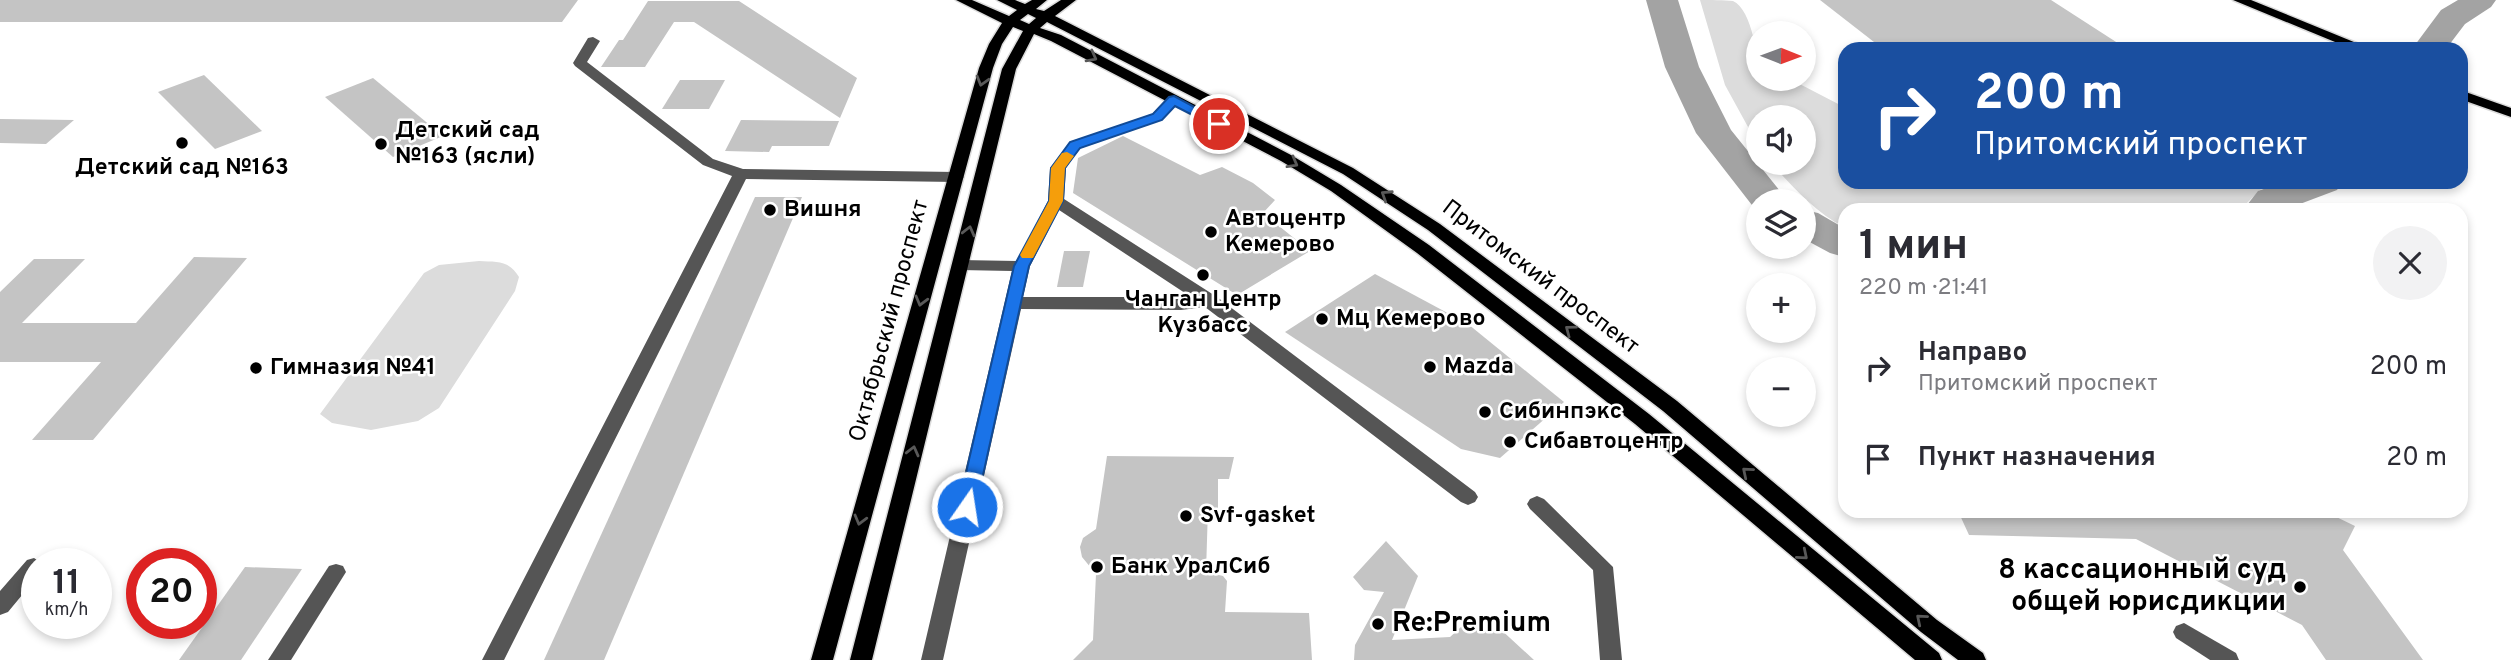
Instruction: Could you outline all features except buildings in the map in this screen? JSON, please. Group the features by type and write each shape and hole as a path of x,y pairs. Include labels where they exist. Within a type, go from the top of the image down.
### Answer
{"main road":[{"path":"962,0 1010,20 1070,0"},
{"path":"1003,0 1035,13"},
{"path":"2224,0 2341,42"},
{"path":"2239,0 2327,42"},
{"path":"861,660 1009,69 1035,13"},
{"name":"Притомский проспект","path":"1035,13 1056,38 1317,176 1423,249 1642,419 1931,660"},
{"name":"Притомский проспект","path":"1035,13 1069,26 1316,154 1434,227 1670,407 1929,626 1975,660"},
{"name":"Октябрьский проспект","path":"822,660 993,48 1010,20"},
{"path":"2468,88 2511,103"},
{"path":"2468,97 2511,113"}],"lane":[{"path":"593,41 580,63 708,162 741,174 956,177"},
{"path":"932,660 1021,266 1056,201 1058,168 1075,145 1157,117 1174,100"},
{"path":"493,660 741,174"},
{"path":"1056,201 1128,244 1211,301 1468,497"},
{"path":"960,265 1021,266"},
{"path":"1014,303 1181,304 1211,301"},
{"path":"1537,504 1603,567 1611,660"},
{"path":"279,660 336,572"},
{"path":"0,606 21,581"},
{"path":"2184,632 2228,660"}],"shaded area":[{"path":"1700,0 1733,1 1745,14 1748,21 1746,21 1746,91 1813,91 1838,104 1838,189 2262,189 2247,203 1838,203 1838,224 1816,208 1816,189 1795,189 1782,175 1816,175 1816,105 1746,105 1746,123 1725,85"},
{"path":"479,261 507,265 519,277 515,291 439,408 418,421 371,430 332,423 320,414 424,273 439,265"}],"waterway":[{"path":"1662,0 1682,67 1714,133 1759,189"},
{"path":"2434,42 2453,17 2480,0"},
{"path":"2269,203 2272,199 2302,189"},
{"path":"1816,229 1838,241"}],"slow traffic":[{"path":"1028,255 1056,201 1058,168 1067,156"}],"place":[{"name":"Детский сад №163","path":"182,143"},
{"name":"Детский сад №163 (ясли)","path":"381,144"},
{"name":"Вишня","path":"770,210"},
{"name":"Автоцентр Кемерово","path":"1211,232"},
{"name":"Чанган Центр Кузбасс","path":"1203,275"},
{"name":"Мц Кемерово","path":"1322,319"},
{"name":"Mazda","path":"1430,367"},
{"name":"Гимназия №41","path":"256,368"},
{"name":"Сибинпэкс","path":"1485,412"},
{"name":"Сибавтоцентр","path":"1510,442"},
{"name":"Svf-gasket","path":"1186,516"},
{"name":"Банк УралСиб","path":"1097,567"},
{"name":"8 кассационный суд общей юрисдикции","path":"2300,587"},
{"name":"Re:Premium","path":"1378,624"}],"route":[{"path":"967,507 1021,266 1056,201 1058,168 1075,145 1121,127 1157,117 1174,100 1219,124"}]}
